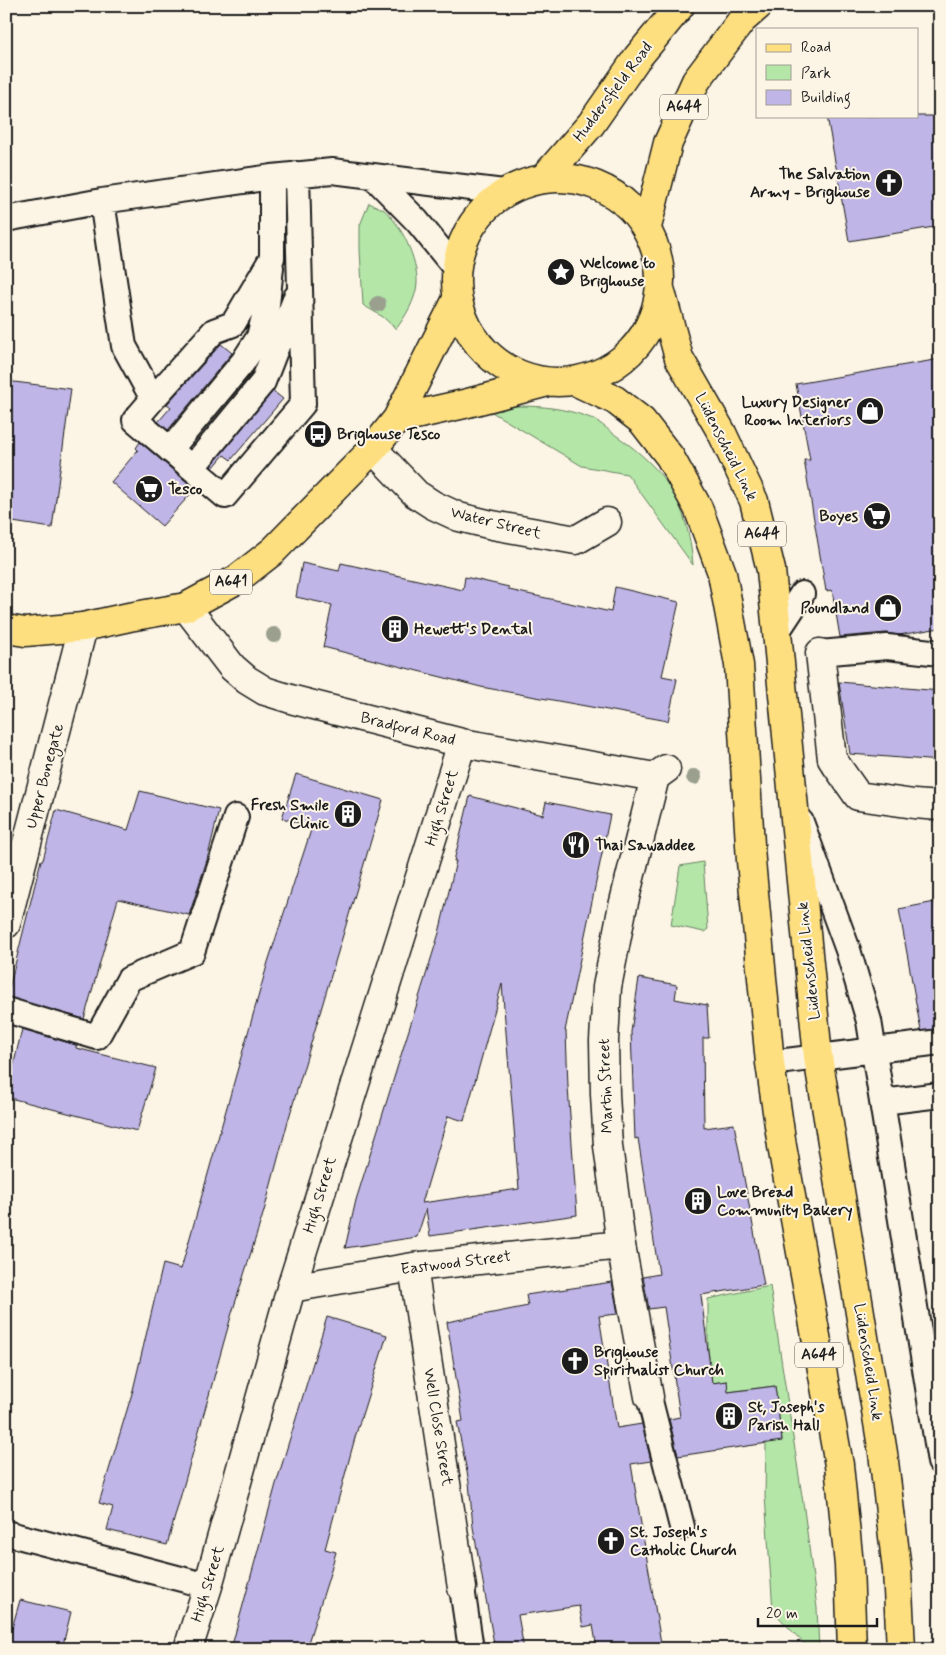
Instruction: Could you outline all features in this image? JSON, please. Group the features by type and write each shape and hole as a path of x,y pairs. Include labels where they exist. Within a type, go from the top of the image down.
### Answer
{"main road":[{"name":"Huddersfield Road","path":"544,178 591,124 637,58 680,6"},
{"name":"A644","path":"647,227 668,143 696,81 742,20 758,6"},
{"name":"A644","path":"544,178 591,182 616,195 633,209 647,227 659,259 661,292 652,323 633,350 608,370 577,382 545,382 514,374 488,356 468,330 457,300 456,269 462,244 473,221 488,204 504,192 525,182 544,178"},
{"name":"Lüdenscheid Link","path":"661,292 679,358 722,433 754,501 771,570 818,1057 883,1453 897,1570 901,1649"},
{"name":"A641","path":"6,629 25,632 84,628 129,617 186,607 236,580 273,551 373,449 397,418 457,300"},
{"path":"397,418 464,404 545,382"},
{"name":"A644","path":"577,382 615,400 642,421 670,457 698,508 722,573 739,665 751,861 770,1063 784,1155 839,1465 849,1565 852,1649"}],"street":[{"name":"Water Street","path":"373,449 416,494 433,505 459,517 576,540 607,522"},
{"name":"Bradford Road","path":"186,607 232,667 247,680 265,691 462,743 660,773"},
{"name":"Upper Bonegate","path":"6,924 84,628"},
{"path":"820,653 832,759 858,796 940,806"},
{"name":"High Street","path":"188,1649 208,1586 291,1288 462,743"},
{"name":"Martin Street","path":"649,1397 621,1244 608,1146 604,1041 607,987 622,910 660,773"},
{"name":"Eastwood Street","path":"291,1288 412,1267 621,1244"},
{"name":"Well Close Street","path":"412,1267 462,1588"}],"lane":[{"path":"6,219 102,201 272,177 332,171 504,192"},
{"path":"272,258 233,324 214,331 135,420 225,496 303,404 297,174"},
{"path":"373,176 417,221 456,269"},
{"path":"170,450 243,362 258,337 267,305 272,258 272,177"},
{"path":"102,201 124,346 153,399"},
{"path":"192,468 263,382 300,288"},
{"path":"777,632 802,594"},
{"path":"820,653 887,647 940,654"},
{"path":"792,796 848,950 869,1021 940,1462"},
{"path":"6,1010 97,1036 129,979 192,952 236,817"},
{"path":"770,1063 940,1042"},
{"path":"882,1102 940,1095"},
{"path":"649,1397 682,1527"},
{"path":"6,1533 208,1586"},
{"path":"462,1588 470,1649"}],"green space":[{"path":"369,203 383,209 390,215 402,233 415,264 417,283 415,295 407,313 396,329 383,317 363,305 360,225"},
{"path":"517,406 553,408 592,418 649,462 662,476 680,507 686,524 693,565 627,474 582,466 490,411"},
{"path":"703,862 708,929 704,932 671,925 680,866"},
{"path":"770,1286 804,1509 817,1608 819,1649 809,1649 773,1611 765,1496 766,1443 782,1440 775,1386 728,1392 726,1381 712,1383 708,1349 708,1299"}],"building":[{"name":"The Salvation Army - Brighouse","path":"918,116 935,116 940,142 940,226 849,241 827,118 918,118"},
{"path":"221,344 232,353 168,430 158,422 171,407 167,404"},
{"path":"940,359 940,628 899,635 886,633 840,637 832,590 826,591 804,460 810,460 796,384"},
{"path":"6,381 71,389 52,528 6,521"},
{"path":"273,391 283,399 231,460 224,455 213,468 211,466"},
{"name":"Tesco","path":"140,442 195,489 162,526 111,482 138,450 136,448"},
{"path":"302,563 339,571 341,563 463,590 465,577 509,587 509,590 611,612 615,587 679,602 662,676 677,679 668,721 481,687 323,647 332,605 296,597"},
{"path":"839,682 940,691 940,761 850,754"},
{"path":"296,774 383,800 288,1121 264,1211 232,1313 167,1545 107,1530 113,1507 99,1503 133,1390 163,1264 181,1269 268,962 312,827 282,818"},
{"path":"140,791 219,810 207,860 189,915 118,899 84,1019 7,997 41,860 43,860 56,810 128,830"},
{"path":"470,796 543,815 546,802 610,815 565,1031 577,1215 430,1236 426,1209 417,1237 345,1248 356,1200 439,933 456,861 454,861","holes":["502,984 519,1189 422,1203 448,1116 464,1121"]},
{"path":"935,902 940,931 940,1028 921,1031 899,909"},
{"path":"639,978 677,985 675,999 707,1005 709,1038 703,1038 704,1128 734,1124 764,1285 701,1295 712,1383 727,1381 728,1392 775,1386 782,1441 678,1456 669,1419 680,1417 664,1307 649,1309 643,1277 659,1274 638,1138 635,1139 631,1032"},
{"path":"22,1029 76,1045 76,1048 156,1068 137,1131 6,1097"},
{"path":"612,1282 618,1314 599,1316 617,1428 642,1424 651,1461 631,1464 662,1649 597,1649 593,1625 583,1627 579,1606 518,1615 524,1649 495,1649 473,1527 469,1482 457,1422 463,1421 447,1322 528,1306 526,1295"},
{"path":"327,1317 387,1335 356,1434 325,1549 336,1552 328,1580 306,1649 231,1649 276,1484"},
{"path":"20,1600 71,1612 62,1649 6,1649"}],"place":[{"name":"The Salvation Army - Brighouse","path":"889,183"},
{"name":"Welcome to Brighouse","path":"561,272"},
{"name":"Luxury Designer Room Interiors","path":"870,411"},
{"name":"Brighouse Tesco","path":"318,434"},
{"name":"Tesco","path":"149,489"},
{"name":"Boyes","path":"877,516"},
{"name":"Poundland","path":"888,608"},
{"name":"Hewett's Dental","path":"395,629"},
{"name":"Fresh Smile Clinic","path":"348,814"},
{"name":"Thai Sawaddee","path":"576,845"},
{"name":"Love Bread Community Bakery","path":"698,1201"},
{"name":"Brighouse Spiritualist Church","path":"575,1361"},
{"name":"St, Joseph's Parish Hall","path":"729,1416"},
{"name":"St. Joseph's Catholic Church","path":"611,1541"}]}
